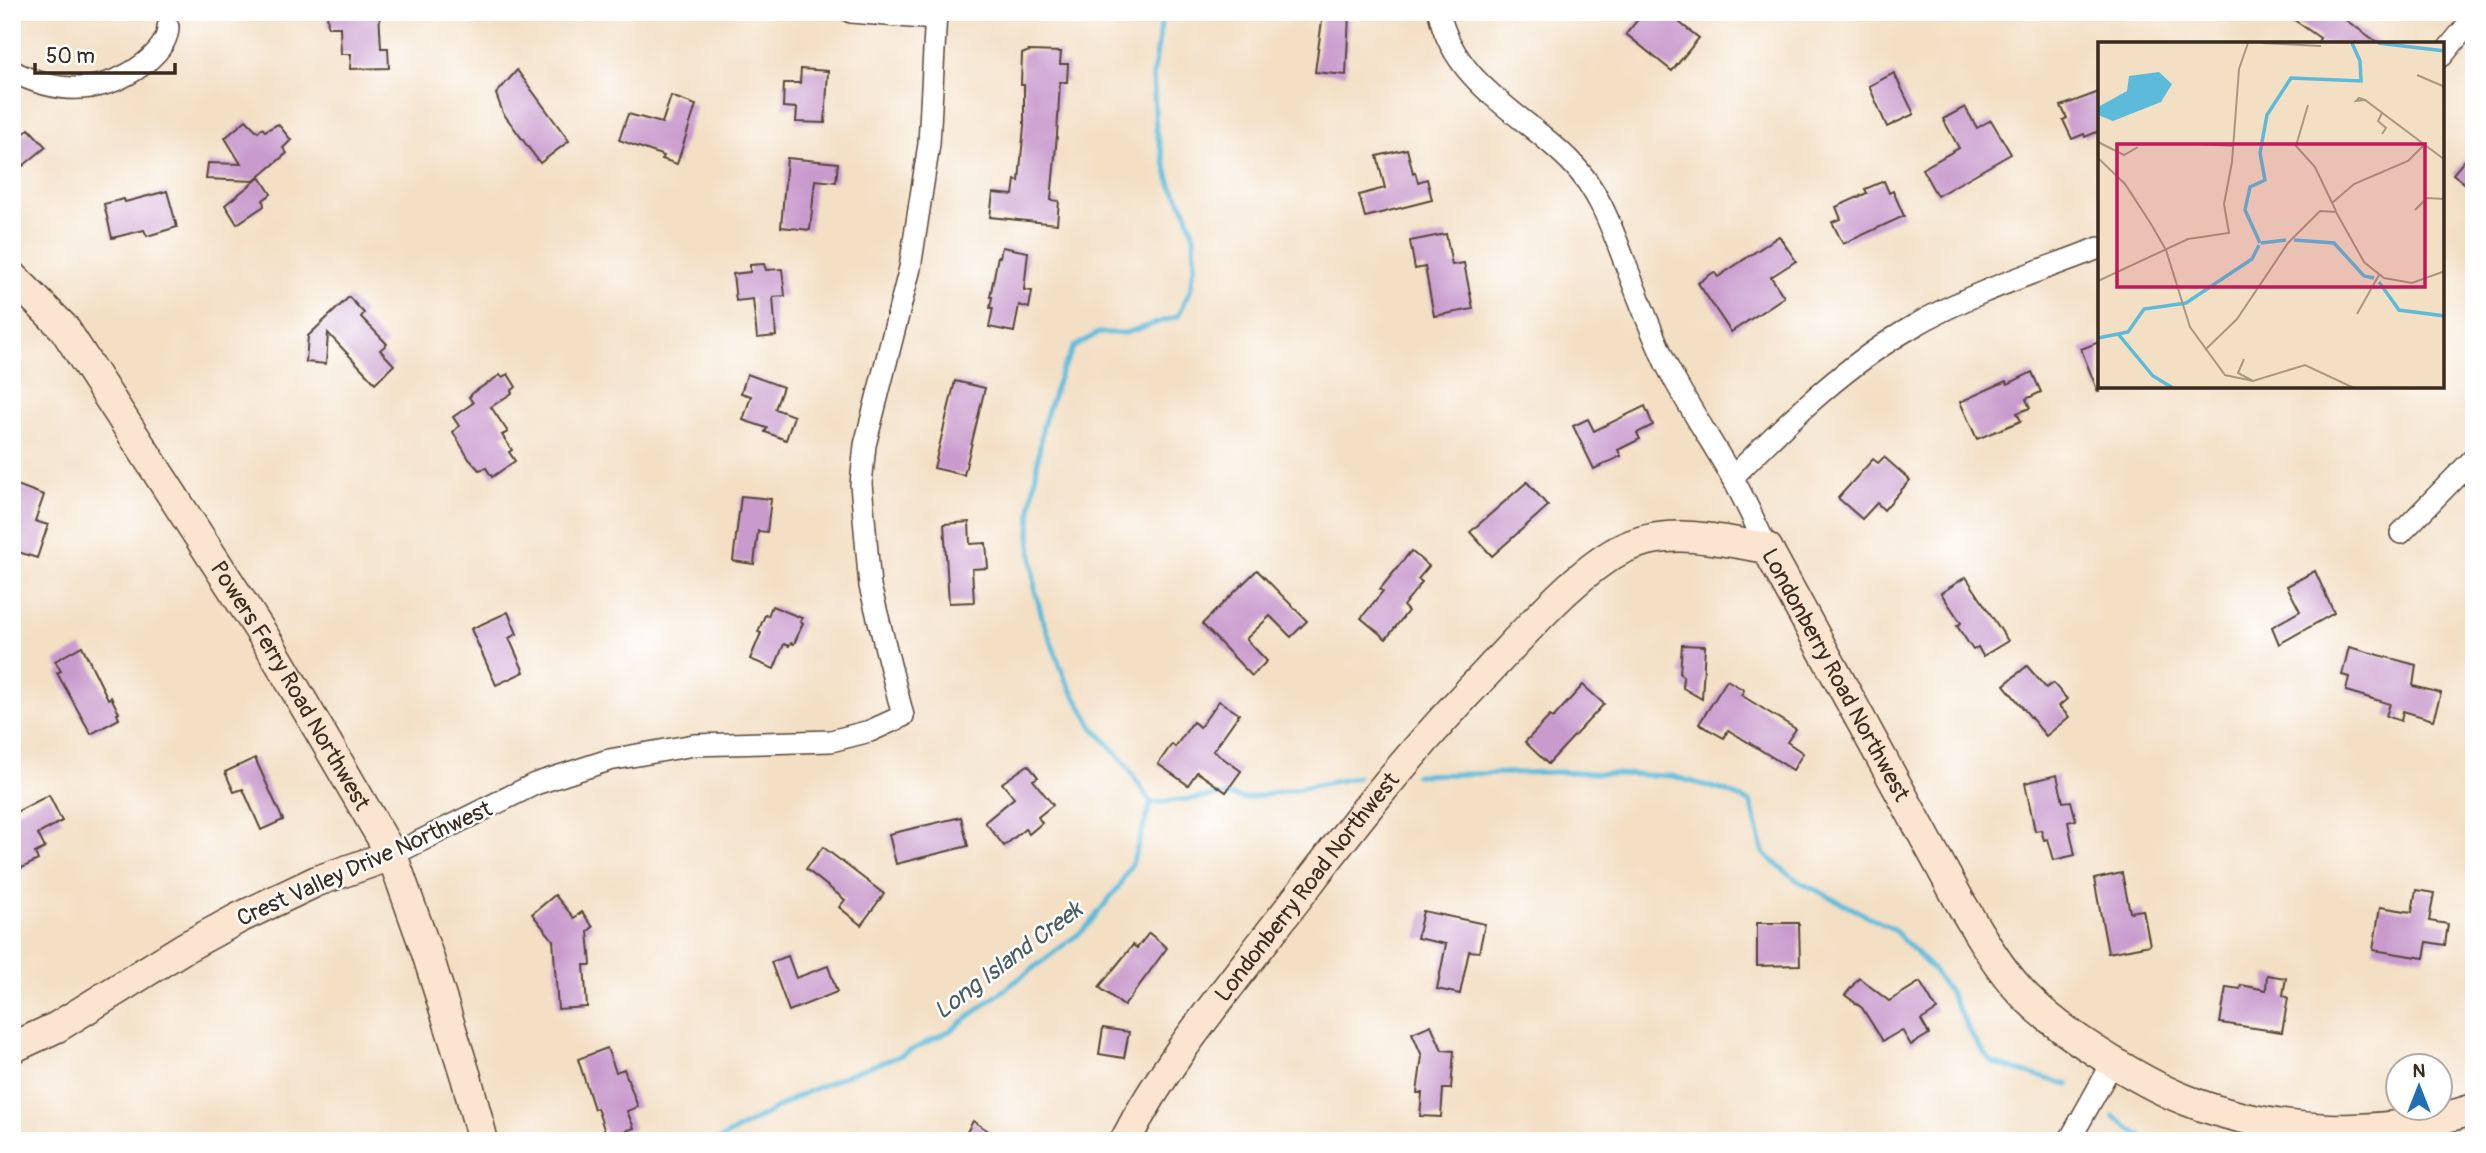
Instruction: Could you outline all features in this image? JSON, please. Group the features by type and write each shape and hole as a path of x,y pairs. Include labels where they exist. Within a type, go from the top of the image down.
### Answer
{"street":[{"path":"851,12 936,16"},
{"path":"1439,12 1455,53 1473,78 1570,160 1594,190 1606,212 1642,309 1665,361 1732,478 1768,548"},
{"name":"Crest Valley Drive Northwest","path":"12,1048 57,1027 184,948 239,918 317,881 392,855 535,784 609,760 694,745 831,741 870,731 903,716 870,586 861,484 865,445 910,268 929,144 936,16"},
{"path":"2444,54 2474,17"},
{"path":"12,71 52,87 77,89 107,84 134,71 150,59 161,47 168,34 168,27"},
{"path":"1732,478 1775,434 1821,393 1875,351 1913,326 1972,298 2098,248"},
{"name":"Powers Ferry Road Northwest","path":"12,276 64,328 270,646 392,855 428,953 483,1141"},
{"path":"2401,533 2474,458"},
{"name":"Londonberry Road Northwest","path":"1125,1141 1140,1112 1182,1047 1376,797 1445,717 1558,599 1600,563 1618,551 1647,540 1689,535 1768,548 1959,900 1992,955 2015,986 2042,1013 2068,1033 2113,1062 2185,1100 2258,1121 2303,1127 2379,1127 2417,1122 2474,1109"},
{"path":"2069,1141 2113,1062"}],"building":[{"path":"327,12 379,12 381,48 388,48 389,68 350,69 351,54 341,54 340,27 328,27"},
{"path":"1644,12 1666,12 1699,38 1672,71 1626,34"},
{"path":"2283,12 2334,12 2377,42 2318,42 2320,38"},
{"path":"1323,13 1349,15 1346,75 1315,72"},
{"path":"1029,51 1061,52 1060,64 1068,64 1067,82 1060,82 1051,200 1059,201 1057,224 990,217 993,193 1013,195 1015,180 1019,181 1024,126 1022,54"},
{"path":"801,69 828,71 825,123 796,122 797,108 783,107 784,83 800,83"},
{"path":"517,70 569,141 540,163 503,113 496,94"},
{"path":"1894,73 1914,114 1887,127 1869,86"},
{"path":"2098,92 2098,131 2072,139 2063,120 2067,118 2061,106"},
{"path":"671,96 696,105 677,164 662,159 664,156 619,140 628,114 662,123"},
{"path":"1965,107 1977,128 1991,120 2011,154 1937,196 1922,169 1959,148 1943,119"},
{"path":"246,120 258,132 262,128 265,131 278,124 291,140 283,148 287,153 254,181 206,179 208,163 241,164 225,138"},
{"path":"29,129 46,147 12,175 12,144"},
{"path":"1407,149 1413,173 1415,172 1418,182 1427,179 1432,200 1365,217 1359,195 1385,188 1377,156"},
{"path":"2474,149 2474,191 2453,174"},
{"path":"787,158 838,163 836,182 815,180 810,230 781,227"},
{"path":"260,177 271,194 263,200 264,206 237,224 225,205"},
{"path":"1884,181 1889,193 1893,191 1904,216 1843,244 1832,222 1841,219 1836,207 1867,193 1865,189"},
{"path":"167,191 177,227 147,236 144,230 112,238 104,204 124,199 125,202"},
{"path":"1446,234 1452,265 1464,263 1473,309 1434,316 1425,267 1415,269 1410,241"},
{"path":"1779,236 1796,261 1771,277 1784,297 1731,332 1698,283 1714,272 1718,277"},
{"path":"1002,247 1028,252 1024,290 1032,291 1029,308 1019,305 1014,332 989,327 993,308 990,308 990,297"},
{"path":"764,264 766,270 782,269 785,296 773,297 776,336 757,338 753,299 736,301 733,274 750,272 750,265"},
{"path":"349,297 364,313 361,317 387,344 380,350 394,365 375,383 328,333 326,364 306,362 308,336"},
{"path":"2098,342 2099,392 2098,392 2081,349"},
{"path":"2032,372 2041,392 2026,399 2030,408 2017,413 2021,421 1977,439 1960,402"},
{"path":"508,374 516,387 512,393 491,407 508,432 502,435 512,450 509,452 515,461 492,477 486,468 479,470 469,459 453,432 459,426 453,417 473,403 469,397 474,392 500,375 502,377"},
{"path":"747,374 783,387 775,409 794,416 786,440 765,432 767,428 743,420 751,396 741,393"},
{"path":"955,381 985,388 964,475 934,468"},
{"path":"1645,406 1653,425 1637,433 1640,439 1618,450 1621,456 1594,469 1573,426 1588,419 1594,431"},
{"path":"1884,457 1910,480 1884,510 1877,503 1862,519 1838,498 1873,459 1878,463"},
{"path":"1527,482 1548,506 1492,556 1470,532"},
{"path":"17,485 44,495 35,521 48,525 37,558 12,550 12,498"},
{"path":"741,496 771,499 767,532 758,531 754,564 733,561"},
{"path":"969,522 970,544 986,543 988,568 972,569 974,602 949,603 944,524"},
{"path":"1411,551 1429,566 1418,579 1422,582 1403,606 1408,611 1386,639 1361,618 1383,591 1380,589"},
{"path":"1257,570 1307,621 1291,637 1270,616 1246,639 1267,661 1252,676 1202,624"},
{"path":"2315,571 2334,613 2279,644 2272,627 2300,611 2287,586"},
{"path":"1966,577 2008,641 1983,656 1978,647 1973,650 1957,626 1961,623 1941,593"},
{"path":"772,606 802,618 800,622 803,623 794,644 784,644 774,669 750,659 765,615 768,616"},
{"path":"508,612 517,634 509,638 524,672 496,685 471,629"},
{"path":"1682,645 1705,646 1702,699 1683,688 1683,676 1680,674"},
{"path":"82,646 108,699 111,697 119,713 119,719 91,734 57,673 61,671 55,661"},
{"path":"2349,647 2416,665 2413,686 2441,693 2433,720 2403,711 2401,721 2386,716 2390,704 2346,691 2349,677 2342,675"},
{"path":"2027,666 2046,688 2053,683 2067,699 2059,706 2069,717 2046,736 2004,685"},
{"path":"1727,680 1744,690 1741,695 1796,729 1787,742 1803,753 1793,770 1728,730 1724,738 1699,724"},
{"path":"1583,685 1604,704 1548,764 1525,742 1550,716 1553,718"},
{"path":"1219,701 1239,714 1213,751 1241,771 1226,792 1197,772 1188,785 1158,764 1172,744 1175,747 1193,722 1200,727"},
{"path":"255,758 283,820 261,830 243,789 234,792 225,772"},
{"path":"1028,765 1038,777 1033,780 1053,805 1038,817 1042,823 1029,834 1025,829 1004,846 985,822 1014,798 1002,783"},
{"path":"2057,775 2063,802 2071,801 2076,820 2068,822 2075,855 2054,860 2048,839 2044,840 2041,830 2035,831 2025,783"},
{"path":"49,795 62,821 38,834 45,848 35,853 38,860 12,873 12,814"},
{"path":"961,817 968,846 896,864 889,834"},
{"path":"823,847 884,894 861,925 839,907 845,900 806,869"},
{"path":"2122,873 2130,912 2143,910 2150,945 2108,953 2094,879"},
{"path":"2416,890 2434,893 2429,921 2448,924 2445,945 2427,942 2424,958 2373,950 2380,907 2412,912"},
{"path":"555,895 574,918 582,912 593,927 588,931 591,965 584,965 587,1007 558,1009 553,940 532,914"},
{"path":"1423,911 1485,924 1479,952 1469,951 1460,994 1437,989 1446,944 1417,938"},
{"path":"1757,923 1799,923 1800,965 1757,966"},
{"path":"1149,933 1167,948 1124,1006 1099,987 1133,945 1137,948"},
{"path":"788,956 796,978 828,966 837,992 789,1011 771,962"},
{"path":"2267,975 2286,978 2283,995 2288,998 2282,1032 2220,1023 2226,987 2240,989 2241,985 2266,990"},
{"path":"1859,978 1889,1001 1920,982 1937,1010 1921,1020 1929,1034 1911,1045 1902,1030 1883,1041 1862,1008 1845,995"},
{"path":"1431,1025 1442,1050 1454,1051 1451,1089 1443,1089 1441,1117 1420,1116 1422,1093 1417,1093 1422,1056 1412,1033"},
{"path":"1103,1028 1129,1032 1124,1058 1099,1054"},
{"path":"607,1048 616,1072 624,1069 638,1107 627,1111 634,1128 607,1138 597,1108 594,1109 578,1059"},
{"path":"973,1121 1004,1141 962,1141"}],"waterway":[{"name":"Long Island Creek","path":"717,1141 798,1096 902,1055 951,1030 1085,929 1120,885 1133,861 1151,803 1125,763 1093,727 1065,679 1035,590 1030,534 1031,506 1043,425 1061,372 1074,347 1098,333 1125,333 1178,316 1190,291 1195,263 1194,236 1185,209 1171,185 1156,131 1153,76 1163,12"},
{"path":"1415,775 1560,772 1672,776 1725,791 1751,803 1764,854 1798,881 1893,929 1932,969 1949,992 1975,1041 1992,1063 2069,1085"},
{"path":"1151,803 1227,795 1244,799 1358,777"},
{"path":"2114,1117 2147,1141"}]}
